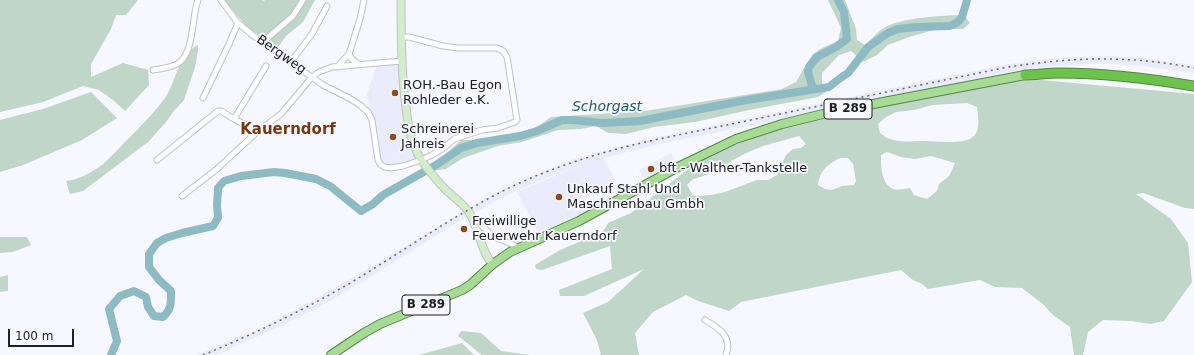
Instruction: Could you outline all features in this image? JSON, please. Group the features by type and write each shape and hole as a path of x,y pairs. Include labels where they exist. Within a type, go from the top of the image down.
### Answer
{"highway":[{"name":"B 289","path":"1025,75 1077,73 1133,78 1194,86"}],"main road":[{"path":"401,0 400,37 407,122 413,143 423,162 446,190 469,213 488,259 492,264"},
{"name":"B 289","path":"332,354 380,324 462,290 478,279 492,264 517,249 579,221 680,166 736,139 782,124 831,112 1025,75"}],"street":[{"path":"153,70 176,65 182,60 189,46 198,0"},
{"name":"Bergweg","path":"221,0 238,23 255,37 312,77 319,72 332,67 402,61"},
{"path":"263,42 293,16 303,0"},
{"path":"337,67 349,54 360,19 364,0"},
{"path":"291,62 312,34 327,6"},
{"path":"203,98 238,23"},
{"path":"182,196 217,169 258,131 281,114 312,77 355,101 368,112 372,120 376,149 380,164 384,167 391,168 423,162 454,139 477,132 498,128 517,120 507,56 503,51 497,48 443,46 409,37 400,37"},
{"path":"349,54 358,64"},
{"path":"234,119 266,66"},
{"path":"157,160 218,111 221,111 258,131"},
{"path":"475,225 480,224 490,234 515,246 517,249"},
{"path":"705,320 720,329 726,337 728,347 726,355"}],"shaded area":[{"path":"1107,56 1145,58 1194,65 1194,73 1144,66 1107,64 1034,68 655,145 607,157 604,158 615,180 584,197 591,212 540,236 517,192 578,166 541,180 497,200 448,228 354,287 283,325 216,355 196,355 252,332 291,312 349,280 484,199 529,177 569,161 653,138 1003,65 1044,59"},
{"path":"394,63 400,68 419,159 395,166 386,166 379,160 367,94 377,65"},
{"path":"671,153 677,164 645,181 639,170"}],"green space":[{"path":"0,0 138,0 126,15 116,15 111,29 91,64 91,77 123,63 148,70 149,85 125,111 99,90 83,86 43,102 0,112"},
{"path":"224,0 315,0 303,22 286,36 278,47 248,28"},
{"path":"828,0 845,0 856,29 857,40 865,45 884,28 911,19 934,16 964,15 970,23 963,29 937,29 909,37 888,45 877,55 863,62 851,51 839,55 822,73 822,84 826,92 818,97 695,122 654,127 626,134 608,133 596,126 581,129 558,130 522,142 498,146 463,158 446,169 431,171 428,166 435,164 461,140 481,140 533,130 551,117 645,111 782,89 796,82 812,55 820,49 838,41 841,28"},
{"path":"198,45 195,67 184,100 166,122 148,142 83,191 70,194 66,181 90,173 112,156 165,98 186,55 191,49"},
{"path":"1041,80 1194,94 1194,209 1185,208 1143,193 1136,194 1171,219 1188,243 1192,282 1164,321 1151,324 1131,321 1103,320 1088,332 1083,355 1074,355 1070,327 1053,315 1044,305 1022,288 995,287 980,280 928,289 922,284 913,280 901,270 741,302 729,311 698,301 686,295 653,312 635,333 639,355 601,355 597,340 583,313 608,302 644,269 584,296 560,296 559,290 612,269 610,246 542,270 536,269 535,265 560,250 598,234 605,229 608,223 631,213 699,161 768,131 821,118 1015,81","holes":["967,103 977,107 978,127 976,134 969,139 957,142 907,142 889,139 880,133 878,124 886,117 896,112 914,110 932,105","799,136 806,144 801,148 793,149 786,155 777,175 768,180 757,180 725,192 712,195 693,196 687,185 693,179 707,175 744,154 763,146","887,152 901,157 915,159 931,156 955,163 949,176 939,184 937,191 927,199 914,195 910,188 900,190 891,188 883,177 881,155","840,158 848,158 853,164 856,181 854,185 842,186 832,190 825,189 818,185 820,176 825,168"]},
{"path":"91,92 117,118 82,140 23,165 0,172 0,120 43,109"},
{"path":"0,237 27,237 31,245 13,252 0,253"},
{"path":"8,275 8,291 0,292 0,277"},
{"path":"461,331 481,333 501,351 531,355 482,355 458,336"},
{"path":"462,343 474,355 419,355"}],"waterway":[{"name":"Schorgast","path":"813,89 808,72 809,67 817,57 836,47 847,39 844,12 838,0"},
{"name":"Schorgast","path":"111,355 117,341 109,309 120,296 134,291 146,297 148,307 154,316 163,317 166,314 170,305 171,291 159,280 149,267 149,254 157,243 166,238 213,226 218,218 218,188 224,181 241,176 274,172 316,179 330,186 361,211 373,204 383,195 436,165 461,148 477,143 520,136 537,131 562,120 603,123 640,121 747,100 829,87 848,73 868,47 888,33 898,29 950,26 958,22 962,17 967,0"}],"railway":[{"path":"203,355 241,339 316,302 372,270 451,220 513,186 564,165 600,154 654,140 1027,64 1075,60 1123,59 1194,68"}],"place":[{"name":"ROH.-Bau Egon Rohleder e.K.","path":"395,93"},
{"name":"Schreinerei Jahreis","path":"393,137"},
{"name":"bft - Walther-Tankstelle","path":"651,169"},
{"name":"Unkauf Stahl Und Maschinenbau Gmbh","path":"559,197"},
{"name":"Freiwillige Feuerwehr Kauerndorf","path":"464,229"}],"district":[{"name":"Kauerndorf","path":"288,130"}]}
